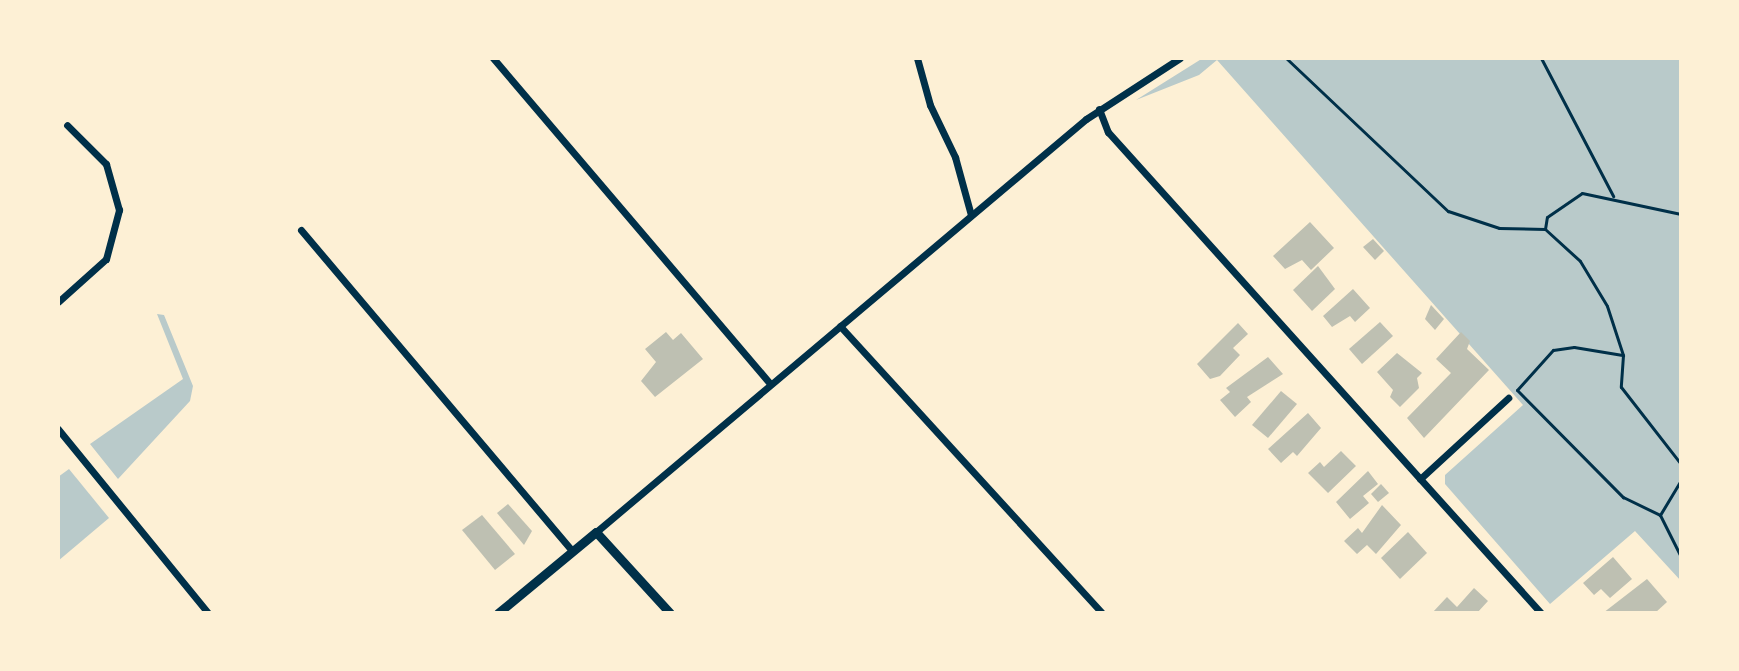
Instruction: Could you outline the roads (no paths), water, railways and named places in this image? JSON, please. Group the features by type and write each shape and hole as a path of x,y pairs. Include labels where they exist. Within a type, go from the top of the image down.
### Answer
{"main road":[{"path":"498,613 596,532 670,613"}],"street":[{"path":"493,58 770,384"},
{"path":"917,58 971,215"},
{"path":"596,532 1099,109 1180,58"},
{"path":"1099,109 1108,132 1541,613"},
{"path":"58,302 106,259 119,210 106,164 67,125"},
{"path":"301,230 572,551"},
{"path":"840,326 1102,613"},
{"path":"1420,479 1508,398"},
{"path":"58,429 208,613"}]}
